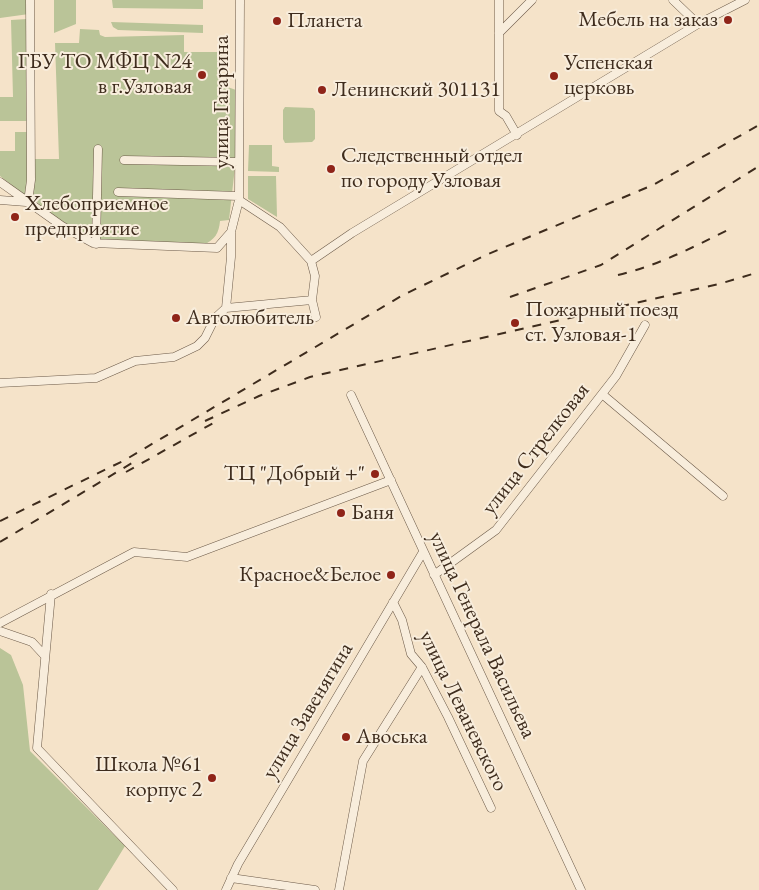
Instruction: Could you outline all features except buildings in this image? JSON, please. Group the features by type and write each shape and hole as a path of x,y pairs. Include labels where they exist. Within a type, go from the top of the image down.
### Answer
{"street":[{"path":"28,202 31,180 30,0"},
{"name":"улица Гагарина","path":"226,308 231,257 231,232 239,198 240,0"},
{"path":"499,0 499,111 506,116 517,135"},
{"path":"499,33 532,0"},
{"path":"673,0 698,24"},
{"path":"311,261 352,233 698,24 745,0"},
{"path":"96,244 98,149"},
{"path":"124,160 239,162"},
{"path":"0,182 62,226 96,244 216,248 231,232"},
{"path":"118,192 239,198 280,226 311,261 315,276 312,300 316,317"},
{"path":"0,200 28,202"},
{"path":"0,382 96,378 135,361 174,357 197,346 205,338 215,318 226,308 312,300"},
{"name":"улица Стрелковая","path":"434,575 496,530 616,376 645,325"},
{"path":"602,394 723,496"},
{"name":"улица Генерала Васильева","path":"351,395 581,890"},
{"path":"0,623 51,594 134,552 187,557 391,480"},
{"name":"улица Завенягина","path":"226,890 231,878 423,552"},
{"path":"51,594 37,748 173,890"},
{"name":"улица Леваневского","path":"393,602 402,620 411,654 422,667 491,808"},
{"path":"0,631 32,642 44,655"},
{"path":"339,890 363,761 422,667"},
{"path":"231,878 315,890"}],"green space":[{"path":"0,0 29,0 29,14 0,18"},
{"path":"54,0 76,0 76,24 54,33"},
{"path":"112,0 203,0 203,9 113,8"},
{"path":"27,19 29,121 0,121 0,97 13,97 11,20"},
{"path":"111,22 203,25 203,33 118,30 113,27"},
{"path":"80,29 99,30 100,35 105,37 184,35 184,52 222,52 222,85 236,90 236,158 229,220 220,221 216,236 211,241 203,245 101,241 68,225 46,211 33,198 34,159 59,159 55,43 79,43"},
{"path":"285,107 313,108 315,111 315,139 312,142 285,143 283,139 283,110"},
{"path":"15,132 30,132 28,198 0,176 0,151 15,151"},
{"path":"249,145 272,145 272,166 279,167 279,172 248,171"},
{"path":"248,176 276,176 277,217 248,199"},
{"path":"0,648 11,655 23,685 30,751 125,846 98,890 0,890"}],"railway":[{"path":"0,521 125,460 403,295 486,255 653,185 759,125"},
{"path":"510,297 601,265 756,168"},
{"path":"618,275 660,262 728,230"},
{"path":"205,421 259,396 310,377 719,284 759,272"},
{"path":"126,472 215,422"},
{"path":"0,542 132,463"}],"place":[{"name":"Мебель на заказ","path":"728,20"},
{"name":"Планета","path":"277,21"},
{"name":"ГБУ ТО МФЦ N24 в г.Узловая","path":"202,75"},
{"name":"Успенская церковь","path":"554,76"},
{"name":"Ленинский 301131","path":"322,90"},
{"name":"Следственный отдел по городу Узловая","path":"331,169"},
{"name":"Хлебоприемное предприятие","path":"15,217"},
{"name":"Автолюбитель","path":"176,318"},
{"name":"Пожарный поезд ст. Узловая-1","path":"515,323"},
{"name":"ТЦ \"Добрый +\"","path":"375,474"},
{"name":"Баня","path":"341,513"},
{"name":"Красное&Белое","path":"391,575"},
{"name":"Авоська","path":"346,737"},
{"name":"Школа №61 корпус 2","path":"212,778"}]}
